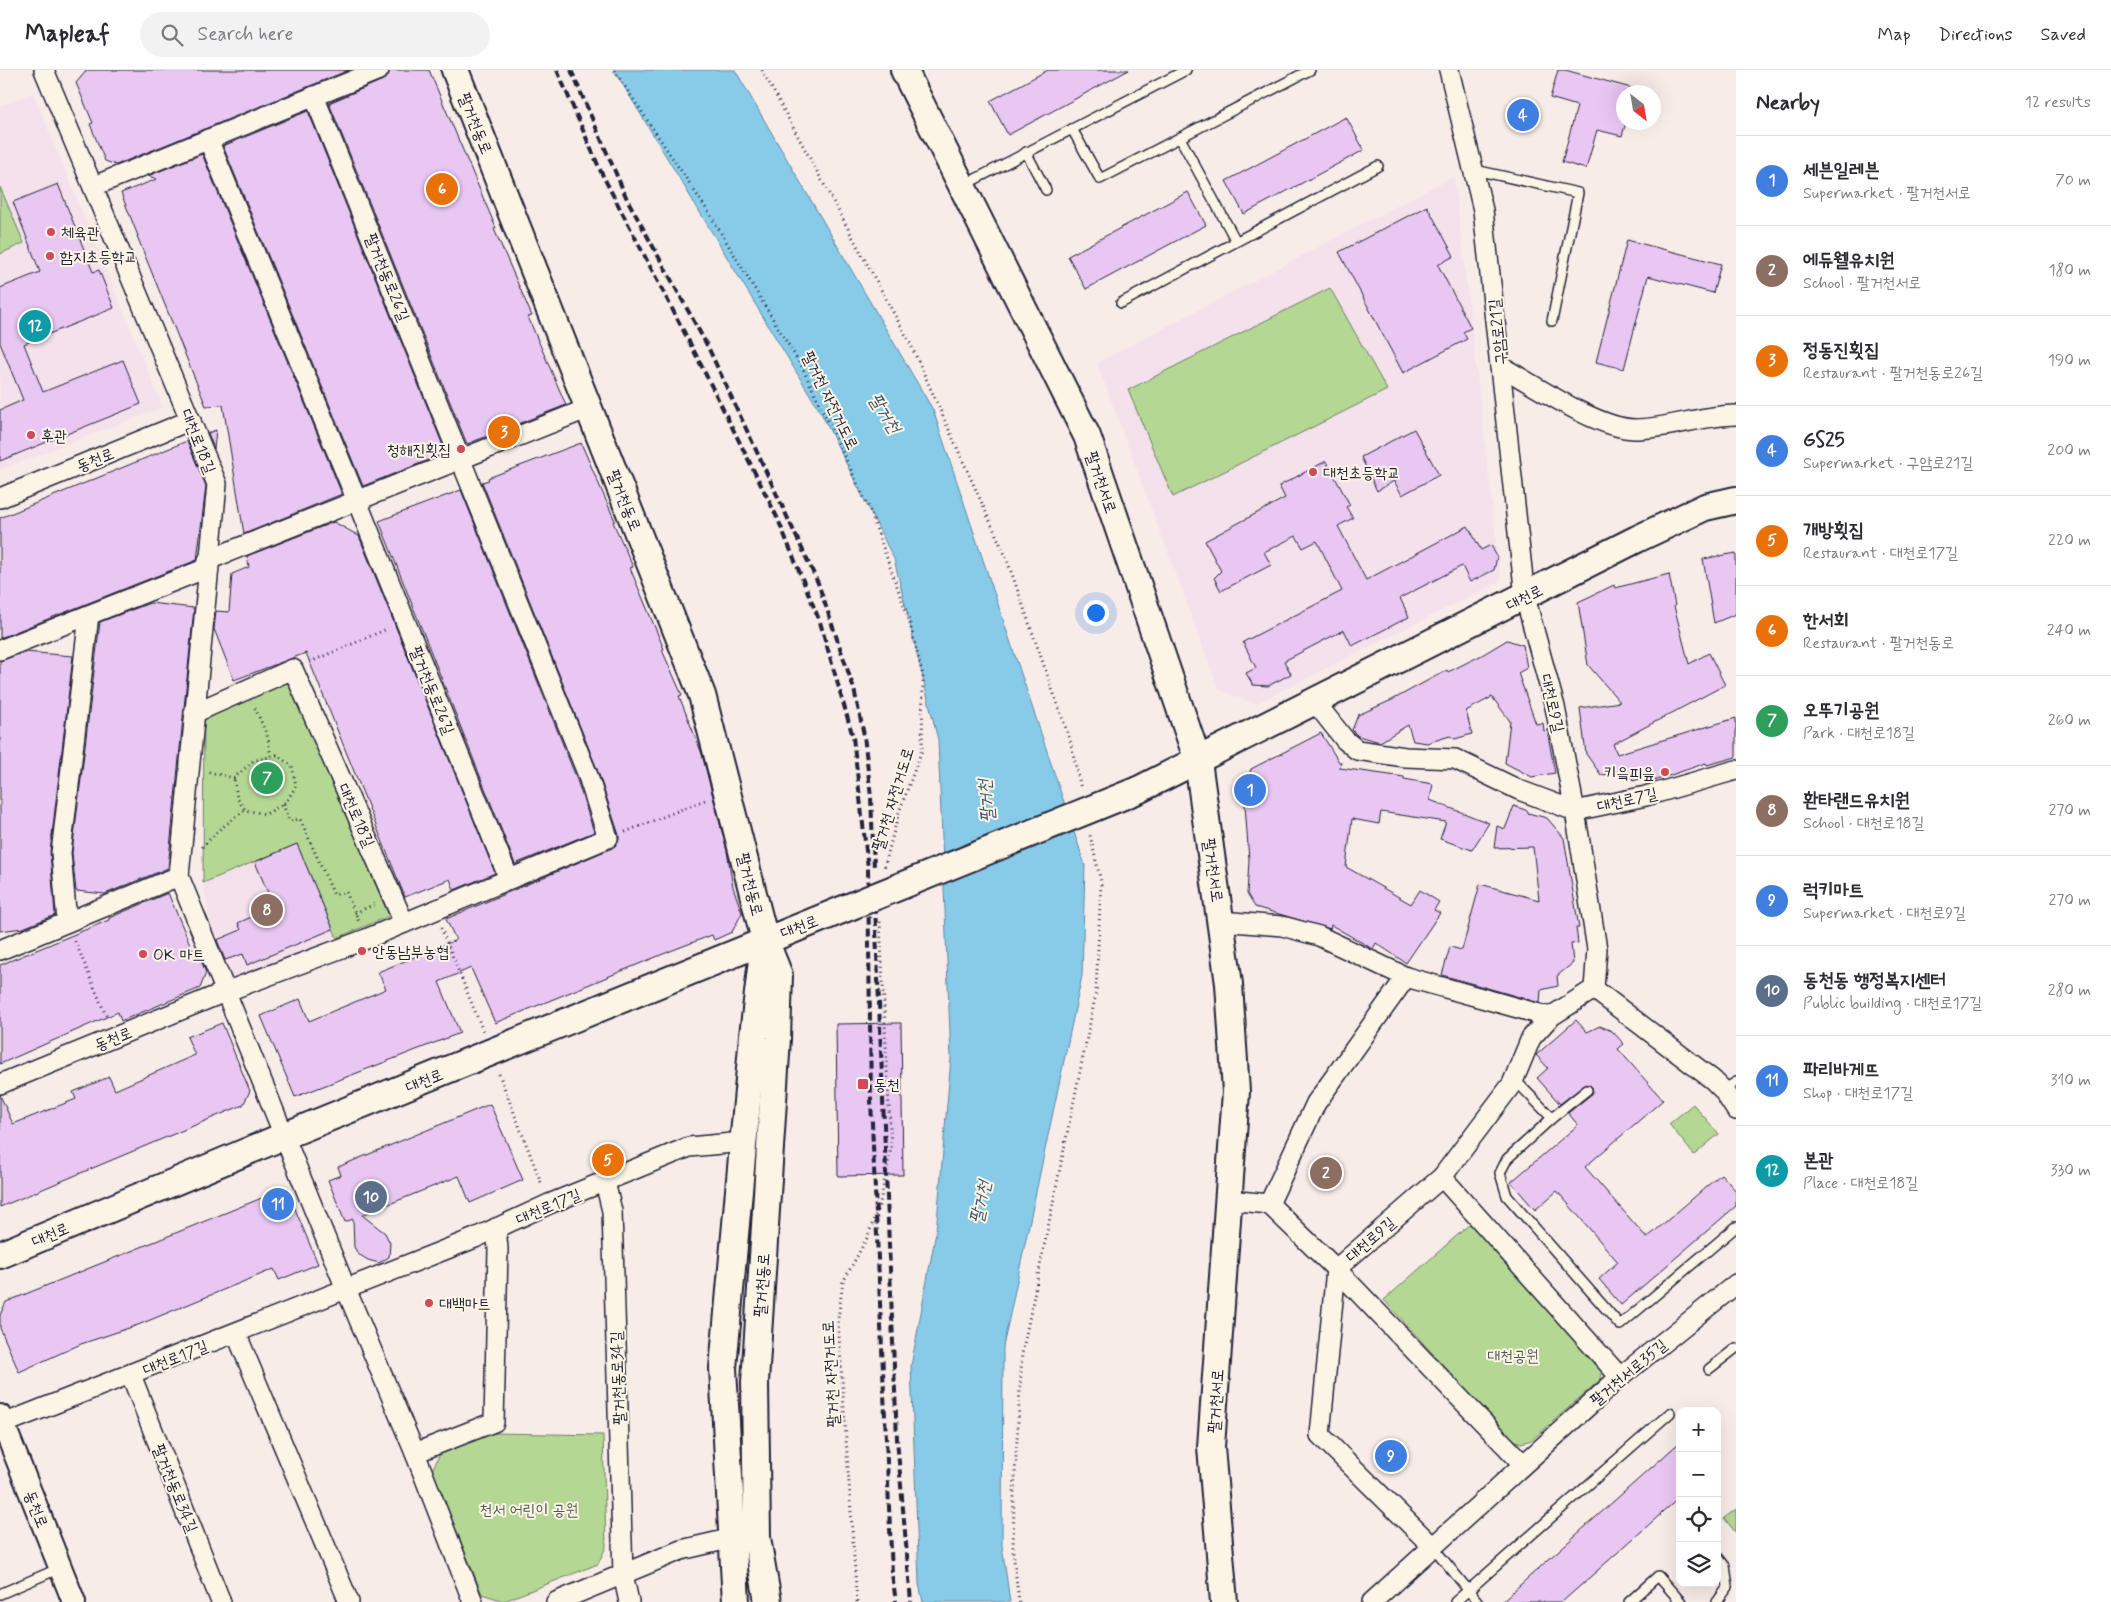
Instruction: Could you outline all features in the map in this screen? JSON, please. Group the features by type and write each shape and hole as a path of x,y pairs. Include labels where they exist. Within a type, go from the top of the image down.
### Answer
{"main road":[{"name":"팔거천동로","path":"454,70 702,695 765,940 779,975 777,1038 754,1382 757,1538 768,1602"},
{"name":"팔거천서로","path":"904,70 1087,436 1198,761 1221,921 1236,1092 1211,1447 1224,1602"},
{"name":"대천로","path":"0,1255 284,1136 1138,790 1705,506 1736,500"},
{"name":"팔거천동로","path":"736,1602 723,1368 753,1035 765,940"}],"street":[{"name":"대천로18길","path":"44,70 217,484 180,872 225,992 284,1136"},
{"path":"94,186 380,70"},
{"name":"구암로21길","path":"1449,70 1483,210 1525,597"},
{"name":"팔거천동로26길","path":"314,96 462,459 587,773 608,838"},
{"name":"팔거천동로26길","path":"208,139 357,500 509,879"},
{"path":"1500,366 1577,410 1612,425 1632,429 1652,428 1736,415"},
{"path":"0,650 89,615 357,500 589,408"},
{"name":"동천로","path":"0,498 191,420"},
{"name":"대천로9길","path":"1433,1547 1320,1435 1336,1269 1442,1177 1514,1079 1531,1038 1550,1017 1594,989 1597,949 1575,811 1555,707 1525,597"},
{"path":"67,922 61,853 89,615"},
{"name":"대천로18길","path":"293,669 404,923"},
{"path":"194,713 293,669"},
{"path":"1315,702 1345,740 1356,750 1405,757 1455,758 1519,790 1575,811"},
{"name":"대천로7길","path":"1575,811 1646,796 1736,770"},
{"path":"225,992 366,939 608,838"},
{"path":"0,950 180,872"},
{"name":"팔거천서로","path":"1221,921 1282,926 1319,936 1406,976 1550,1017"},
{"path":"1269,1204 1316,1103 1406,976"},
{"path":"1594,989 1724,1084 1736,1110"},
{"name":"동천로","path":"0,1084 225,992"},
{"path":"284,1136 346,1290 415,1453 473,1602"},
{"name":"대천로17길","path":"2,1420 131,1375 346,1290 689,1147 743,1142"},
{"path":"1442,1177 1620,1377"},
{"name":"팔거천동로34길","path":"605,1182 612,1211 623,1574 629,1602"},
{"path":"1229,1200 1269,1204 1336,1269 1523,1464"},
{"name":"대천로17길","path":"415,1453 494,1422 498,1249 496,1228"},
{"name":"팔거천서로35길","path":"1372,1602 1620,1377 1736,1284"},
{"path":"236,1333 349,1602"},
{"name":"팔거천동로34길","path":"131,1375 221,1602"},
{"name":"동천로","path":"2,1420 74,1602"},
{"path":"556,1602 681,1550 733,1538"}],"lane":[{"path":"962,186 1186,70"},
{"path":"1072,129 1100,179 1310,70"},
{"path":"1180,138 1236,242"},
{"path":"1026,152 1046,190"},
{"path":"1121,303 1378,166"},
{"path":"1474,170 1578,193 1552,321"},
{"path":"1514,1079 1552,1118"},
{"path":"1586,1090 1507,1159 1500,1173 1502,1185 1507,1196 1620,1325 1736,1226"},
{"path":"1709,1369 1736,1348"},
{"path":"1455,1602 1670,1413"},
{"path":"1433,1547 1478,1602"},
{"path":"1716,1602 1728,1587 1725,1566 1721,1561"},
{"path":"0,1594 60,1568"},
{"path":"1629,1602 1658,1576 1681,1602"}],"path":[{"name":"팔거천 자전거도로","path":"614,70 709,213 803,369 869,508 909,620 923,676 922,750 899,812 883,873"},
{"path":"762,70 912,345 1006,556 1070,740 1082,797"},
{"path":"293,669 406,621"},
{"path":"247,689 267,735 271,756"},
{"path":"277,755 292,766 296,786 286,802 266,814 245,810 237,798 234,778 254,761 277,755"},
{"path":"189,767 234,778"},
{"path":"608,838 727,791"},
{"path":"283,804 289,821 300,819 334,895 346,892 366,939"},
{"path":"180,872 220,829 245,810"},
{"path":"1019,1602 1013,1551 1014,1492 1022,1354 1096,993 1101,882 1088,825"},
{"path":"434,910 550,1204"},
{"name":"팔거천 자전거도로","path":"857,1602 838,1318 844,1282 867,1238 880,1203 890,1148 880,920"},
{"path":"67,922 115,1037"}],"shaded area":[{"name":"함지초등학교","path":"33,93 163,407 0,470 0,106"},
{"name":"대천초등학교","path":"1454,176 1501,581 1255,704 1219,690 1097,363"},
{"path":"297,844 337,938 233,981 215,946 203,883"}],"green space":[{"path":"0,187 24,243 0,254"},
{"path":"1330,288 1387,390 1173,497 1128,390"},
{"path":"288,678 389,916 337,938 297,844 203,883 204,712"},
{"path":"1693,1104 1719,1134 1694,1155 1669,1124"},
{"name":"대천공원","path":"1470,1224 1598,1360 1602,1371 1601,1379 1532,1440 1521,1443 1510,1439 1384,1300"},
{"name":"천서 어린이 공원","path":"493,1433 603,1435 606,1547 598,1564 504,1601 482,1594 432,1470 440,1454"},
{"path":"1736,1509 1736,1533 1724,1518"}],"water":[{"name":"팔거천","path":"614,70 735,70 933,410 1085,865 1082,976 1003,1347 1002,1545 1010,1602 923,1602 919,1584 911,1366 936,1232 951,1058 938,740 894,559 821,413"}],"building":[{"path":"87,70 349,70 116,165 105,161 90,124 93,123 76,83"},
{"path":"390,70 429,70 532,316 528,317 566,405 467,444 329,103 383,80 388,76"},
{"path":"1048,70 1129,70 1008,135 990,101"},
{"path":"1558,70 1565,70 1620,85 1616,85 1616,130 1624,130 1622,136 1597,130 1586,169 1562,162 1577,106 1550,98"},
{"path":"308,111 446,453 363,486 223,146"},
{"path":"1346,117 1364,150 1244,214 1226,181"},
{"path":"202,154 342,494 244,534 223,405 206,406 121,193 157,179 148,176"},
{"path":"58,184 93,272 99,270 114,308 24,344 43,392 123,360 141,404 0,461 0,410 23,400 0,343 0,288 40,272 13,202"},
{"path":"1188,192 1206,225 1086,289 1068,256"},
{"path":"1427,206 1454,256 1438,265 1471,328 1463,332 1467,339 1403,373 1339,252"},
{"path":"1627,240 1721,264 1713,293 1648,276 1624,369 1596,362"},
{"path":"1414,429 1439,475 1402,495 1394,481 1377,491 1361,457"},
{"path":"216,430 214,449 208,433"},
{"path":"187,441 206,486 197,560 0,638 0,518"},
{"path":"581,443 615,521 613,522 633,567 630,568 682,695 679,696 702,754 727,851 733,887 742,913 732,932 714,940 712,935 495,1023 471,968 439,982 460,1033 295,1097 261,1016 300,999 309,1021 386,989 378,972 456,940 446,919 612,848 619,840 597,769 482,482 489,480 488,478"},
{"path":"1326,461 1350,505 1346,507 1353,518 1338,526 1366,580 1468,526 1481,550 1491,545 1497,557 1494,570 1470,582 1462,566 1400,598 1409,617 1352,646 1344,630 1284,661 1291,674 1268,686 1253,685 1246,673 1256,668 1243,642 1342,591 1317,541 1303,548 1296,536 1264,552 1271,565 1221,591 1214,578 1221,571 1205,541 1285,498 1279,486"},
{"path":"461,490 576,777 594,832 515,864 379,521"},
{"path":"334,522 359,536 495,873 454,890 450,879 405,897 306,653 234,680 214,629 216,611 229,612 232,574 249,567 247,556"},
{"path":"1736,553 1736,614 1714,623 1703,559"},
{"path":"1669,574 1674,606 1689,664 1709,653 1725,685 1613,744 1617,754 1736,718 1736,757 1707,765 1706,763 1645,784 1643,778 1633,781 1630,772 1601,775 1586,754 1580,708 1620,702 1588,665 1578,602 1614,585 1615,588"},
{"path":"150,603 194,608 168,868 105,894 76,891 72,853 100,622"},
{"path":"1507,640 1523,645 1527,668 1518,673 1536,724 1543,723 1544,731 1547,730 1555,773 1532,777 1505,763 1510,721 1492,697 1466,711 1472,734 1455,739 1450,736 1427,743 1413,741 1408,725 1380,742 1358,736 1352,730 1358,715 1392,700 1447,670 1448,672 1482,655"},
{"path":"25,652 73,656 50,852 55,915 23,928 0,931 0,661"},
{"path":"1321,733 1339,762 1341,762 1340,768 1404,777 1404,779 1433,784 1430,800 1489,823 1472,850 1440,839 1446,822 1381,812 1379,824 1352,819 1346,867 1411,904 1420,890 1439,902 1434,910 1440,913 1406,963 1376,943 1373,949 1331,925 1330,929 1255,907 1247,894 1249,860 1245,805 1242,796 1251,769"},
{"path":"1514,806 1528,811 1528,813 1547,818 1564,838 1579,928 1576,928 1578,943 1571,944 1573,963 1557,976 1558,986 1541,990 1540,1003 1442,975 1450,947 1462,950 1480,884 1539,900 1533,847 1494,848 1497,826 1505,829"},
{"path":"297,844 333,929 247,965 243,954 225,960 217,940 241,930 238,923 274,907 255,862"},
{"path":"168,893 193,951 197,950 206,973 200,988 121,1021 118,1012 0,1064 0,965 109,920 109,918"},
{"path":"1576,1020 1587,1032 1600,1026 1612,1031 1624,1044 1618,1049 1663,1100 1585,1167 1647,1238 1721,1174 1736,1191 1736,1206 1621,1305 1599,1279 1618,1262 1557,1191 1535,1210 1511,1182 1578,1125 1568,1113 1593,1093 1592,1087 1586,1084 1560,1104 1537,1078 1548,1068 1536,1055"},
{"path":"222,1023 250,1091 243,1105 0,1207 0,1095 13,1124 76,1099 73,1092 109,1077 115,1090 195,1055 187,1037"},
{"path":"901,1023 903,1175 838,1176 836,1024"},
{"path":"490,1104 523,1180 470,1203 459,1176 362,1215 385,1233 390,1243 389,1257 379,1263 368,1260 358,1254 354,1247 353,1219 345,1222 328,1180 341,1175 338,1167"},
{"path":"279,1191 290,1197 318,1264 279,1280 274,1269 138,1325 81,1344 19,1372 0,1328 0,1315 6,1302"},
{"path":"1676,1446 1676,1501 1562,1602 1501,1602"}],"railway":[{"path":"557,70 601,172 694,351 777,517 820,622 853,737 868,868 871,1100 892,1574 896,1602"},
{"path":"571,70 627,199 708,347 818,583 854,689 864,735 871,797 874,868"},
{"path":"875,906 897,1439 911,1602"}],"place":[{"name":"GS25","path":"1523,115"},
{"name":"한서회","path":"442,189"},
{"name":"체육관","path":"51,232"},
{"name":"함지초등학교","path":"50,256"},
{"name":"본관","path":"35,326"},
{"name":"정동진횟집","path":"504,432"},
{"name":"후관","path":"31,435"},
{"name":"청해진횟집","path":"461,449"},
{"name":"대천초등학교","path":"1313,472"},
{"name":"키읔피읖","path":"1665,772"},
{"name":"오뚜기공원","path":"267,778"},
{"name":"세븐일레븐","path":"1250,790"},
{"name":"환타랜드유치원","path":"267,910"},
{"name":"안동남부농협","path":"362,951"},
{"name":"OK 마트","path":"143,954"},
{"name":"동천","path":"863,1084"},
{"name":"개방횟집","path":"608,1160"},
{"name":"에듀웰유치원","path":"1326,1173"},
{"name":"동천동 행정복지센터","path":"371,1197"},
{"name":"파리바게뜨","path":"278,1204"},
{"name":"대백마트","path":"429,1303"},
{"name":"럭키마트","path":"1391,1456"}]}
